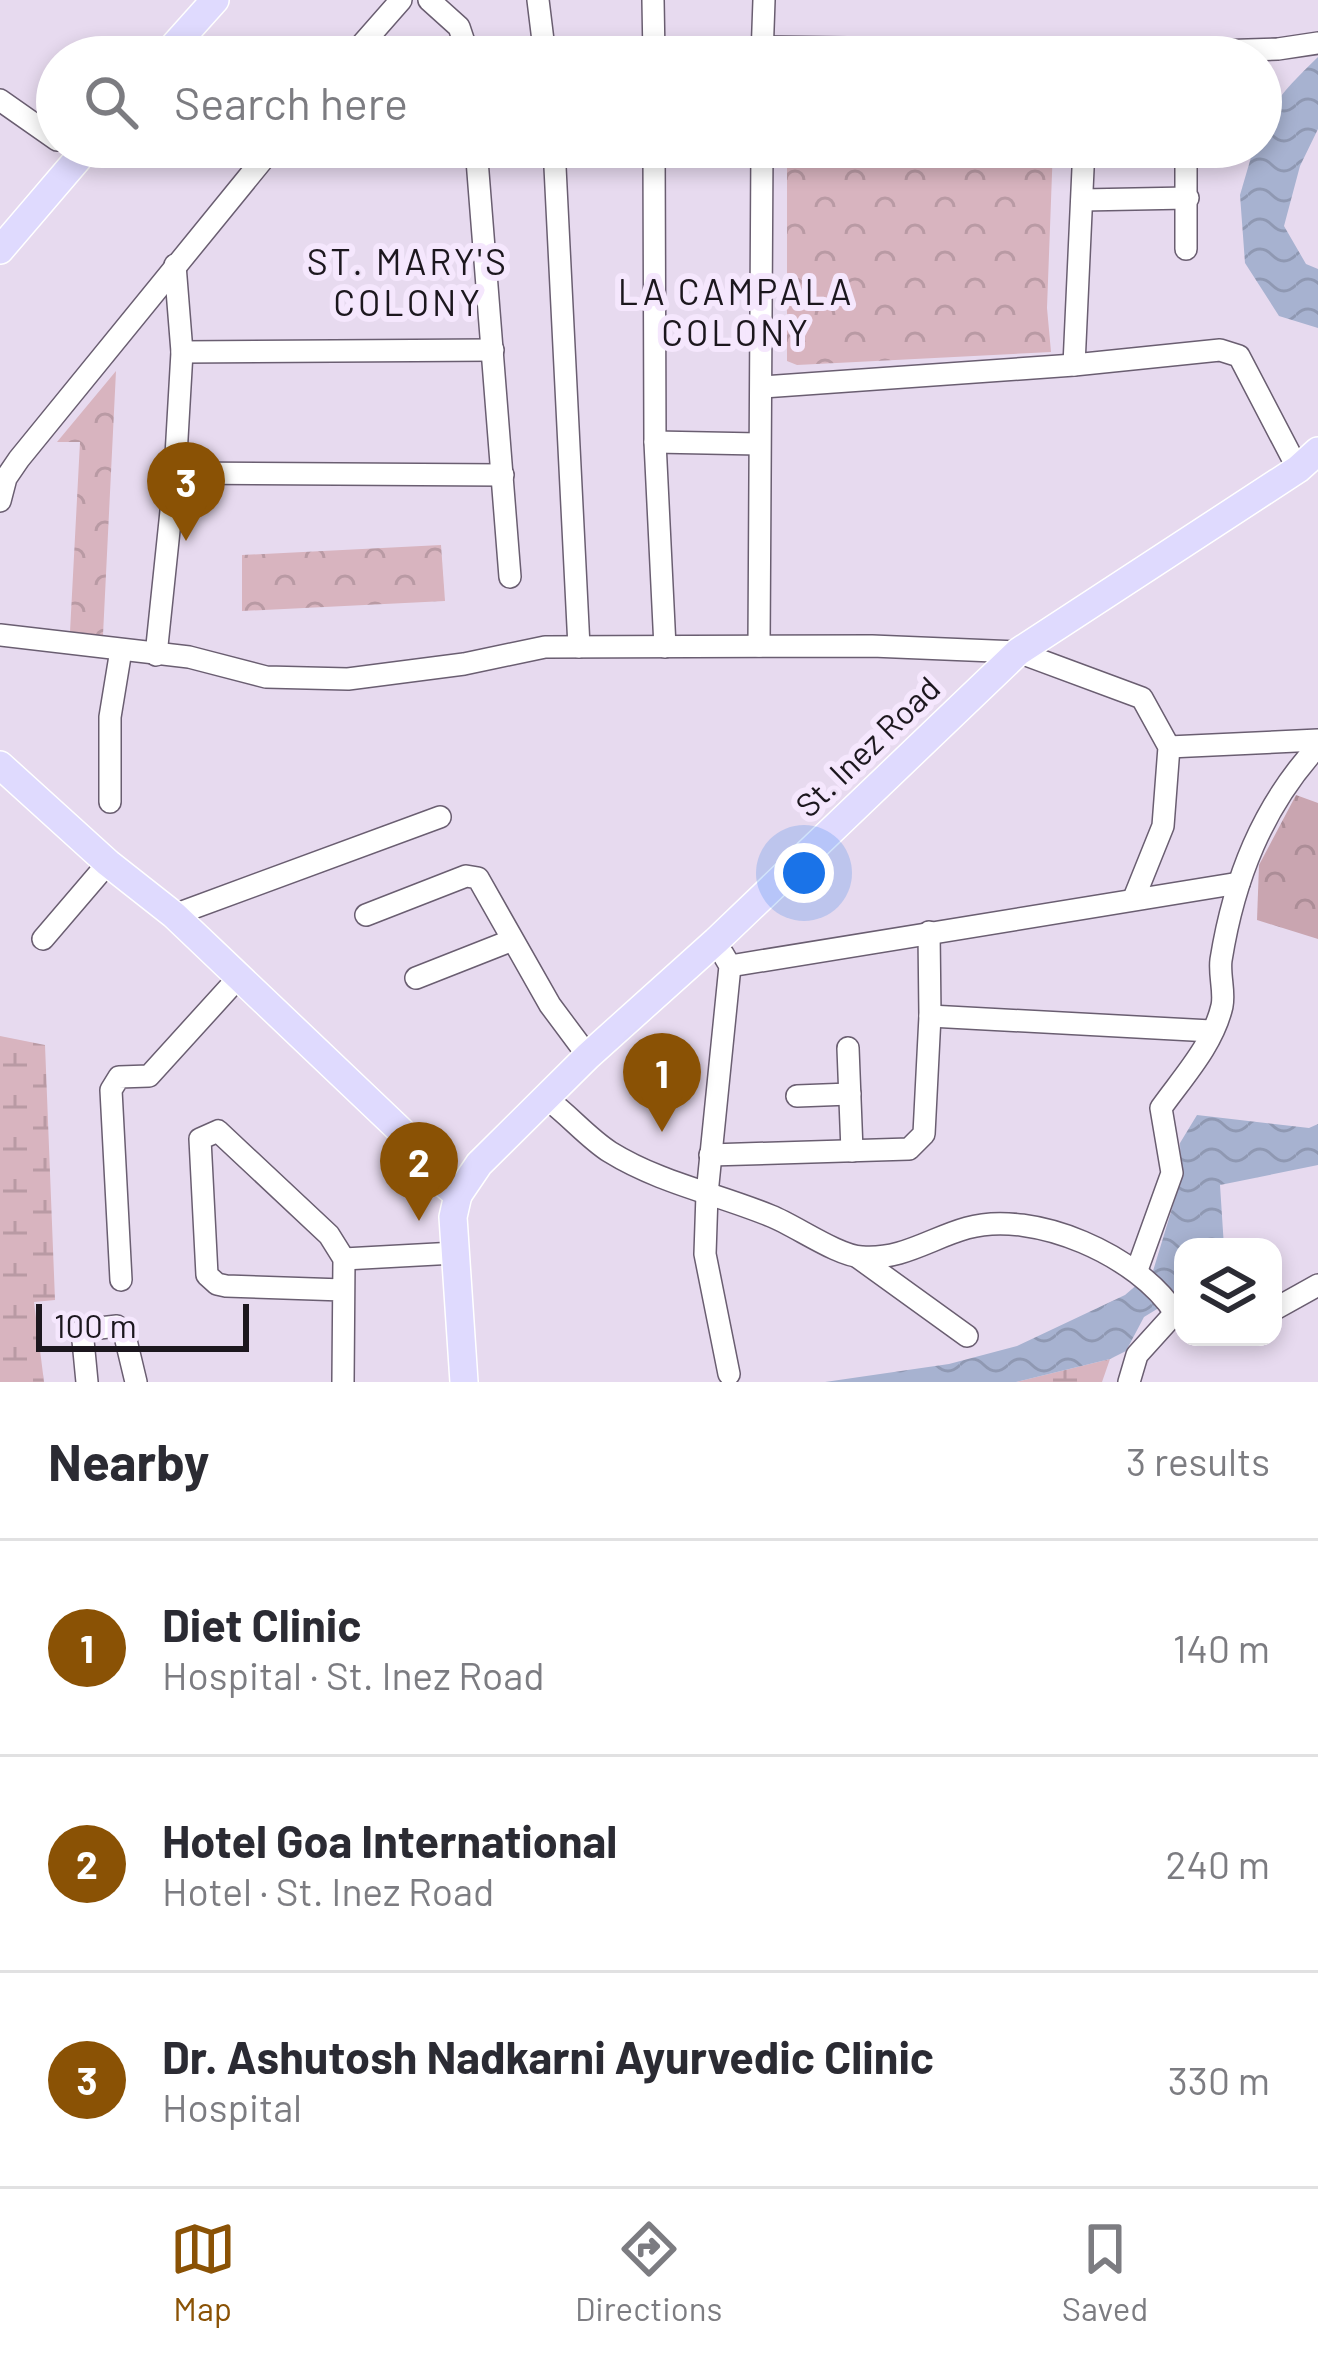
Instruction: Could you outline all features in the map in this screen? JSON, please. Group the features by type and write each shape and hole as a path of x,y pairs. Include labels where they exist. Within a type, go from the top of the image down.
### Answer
{"main road":[{"path":"168,36 200,0"},
{"path":"183,36 215,0"},
{"path":"0,231 53,168"},
{"path":"0,250 56,168"},
{"name":"St. Inez Road","path":"458,1195 479,1164 588,1056 723,953 1018,652 1308,460"},
{"path":"0,765 107,863 174,915 401,1131 435,1176 458,1195 453,1217 464,1382"}],"street":[{"path":"369,36 401,0"},
{"path":"430,0 459,27 462,36"},
{"path":"538,0 542,36"},
{"path":"653,0 654,36"},
{"path":"763,36 764,0"},
{"path":"1282,49 1318,43"},
{"path":"0,100 36,123"},
{"path":"0,501 6,478 19,459 251,168"},
{"path":"478,168 510,577"},
{"path":"555,168 579,646"},
{"path":"654,168 655,442 665,647"},
{"path":"759,646 763,168"},
{"path":"1074,365 1083,168"},
{"path":"1186,249 1187,168"},
{"path":"1082,200 1188,198"},
{"path":"156,655 176,473 182,352 175,266"},
{"path":"182,352 494,350"},
{"path":"763,387 1220,350 1239,356 1308,460"},
{"path":"655,442 760,443"},
{"path":"176,473 503,475"},
{"path":"0,635 189,657 266,677 348,679 464,664 545,646 1018,652 1142,698 1169,747 1163,826 1134,898"},
{"path":"110,802 110,717 121,650"},
{"path":"1169,747 1318,743"},
{"path":"1137,1270 1172,1173 1161,1108 1203,1050 1223,1004 1220,965 1256,831 1318,743"},
{"path":"174,915 440,817"},
{"path":"43,939 107,863"},
{"path":"366,915 472,876 478,878 510,941 588,1056"},
{"path":"729,1374 705,1254 723,953 929,932 1239,883"},
{"path":"710,1156 909,1149 924,1134 929,932"},
{"path":"416,978 510,941"},
{"path":"121,1280 111,1090 119,1077 149,1076 238,978"},
{"path":"930,1016 1211,1030"},
{"path":"848,1048 852,1150"},
{"path":"797,1096 850,1094"},
{"path":"547,1100 606,1150 707,1195 769,1215 859,1258 967,1336"},
{"path":"343,1290 226,1286 212,1281 207,1274 200,1139 218,1131 329,1235 344,1259 344,1382"},
{"path":"859,1258 909,1252 970,1226 1030,1226 1087,1242 1137,1270 1174,1310"},
{"path":"344,1259 455,1253"},
{"path":"1282,1306 1317,1290"},
{"path":"1129,1382 1137,1355 1174,1320"},
{"path":"87,1382 82,1330 117,1326 124,1332 136,1382"}],"green space":[{"path":"787,168 1052,168 1047,308 1051,352 797,365 787,361"},
{"path":"116,371 103,635 70,632 80,442 57,442"},
{"path":"441,545 445,601 242,611 242,555"},
{"path":"1296,795 1318,803 1318,939 1257,920 1259,865"},
{"path":"0,1036 45,1045 55,1300 34,1302 44,1382 0,1382"},
{"path":"1110,1359 1102,1382 1016,1382"}],"water":[{"path":"1318,57 1318,129 1300,166 1284,226 1306,264 1318,269 1318,328 1279,316 1245,263 1240,195 1248,168 1282,168 1282,95"},
{"path":"1197,1115 1309,1128 1318,1124 1318,1165 1220,1185 1223,1238 1174,1238 1174,1299 1144,1317 1126,1351 1016,1382 825,1382 949,1364 1017,1346 1125,1295 1153,1271 1181,1179 1180,1143"}],"place":[{"name":"Dr. Ashutosh Nadkarni Ayurvedic Clinic","path":"186,541"},
{"name":"Diet Clinic","path":"662,1132"},
{"name":"Hotel Goa International","path":"419,1221"}],"district":[{"name":"ST. MARY'S COLONY","path":"408,280"},
{"name":"LA CAMPALA COLONY","path":"736,310"}]}
